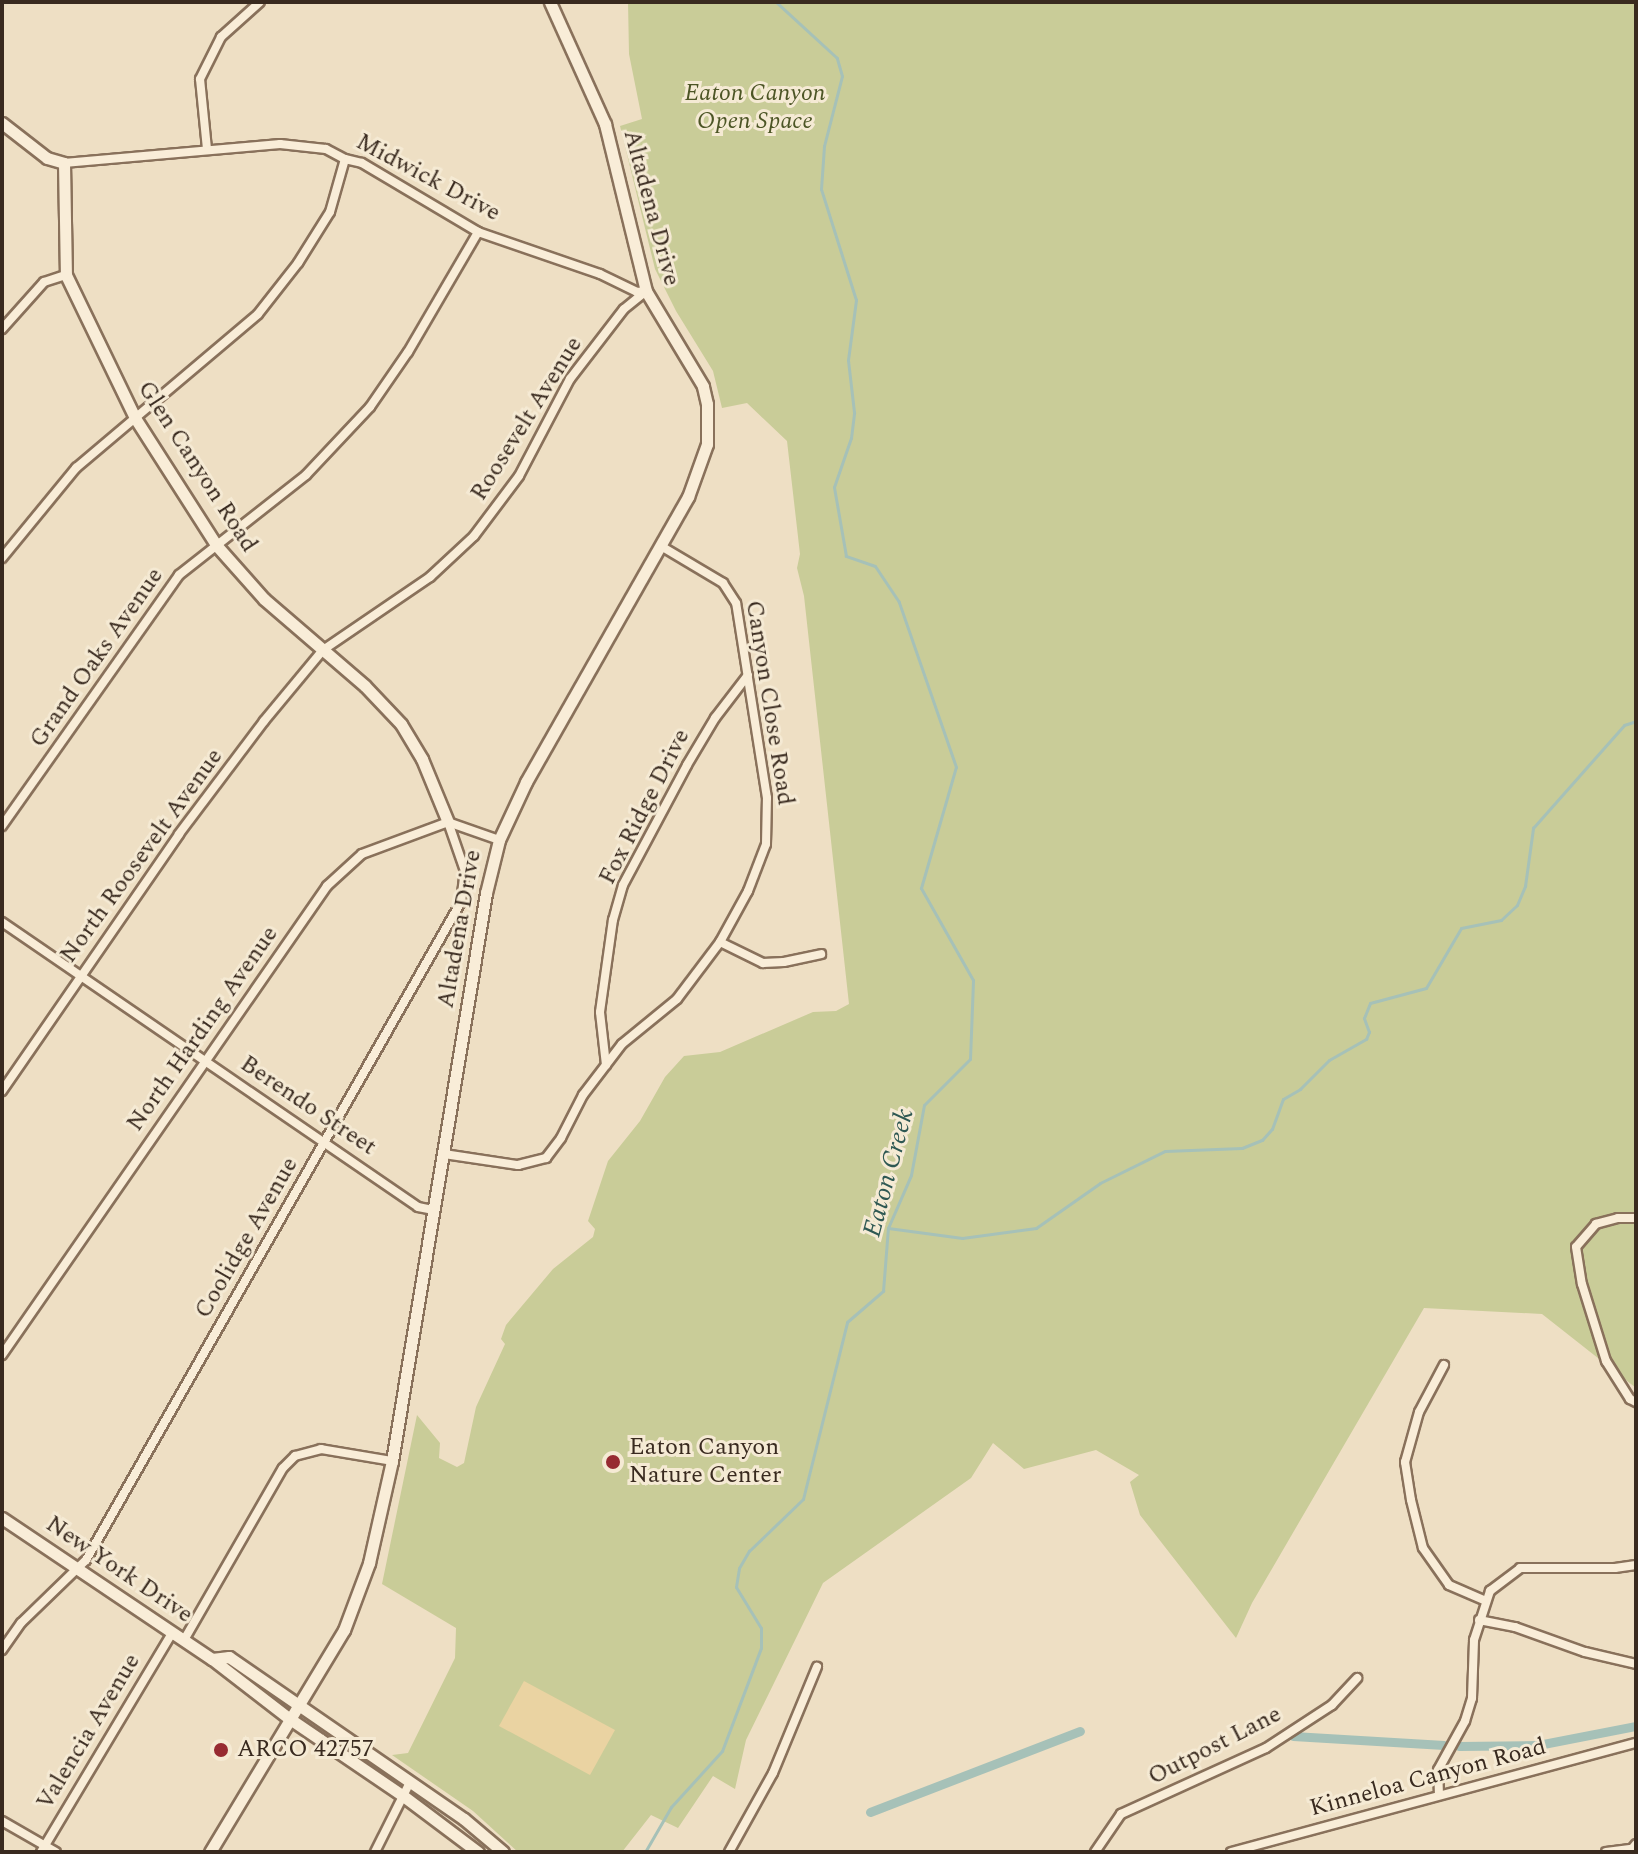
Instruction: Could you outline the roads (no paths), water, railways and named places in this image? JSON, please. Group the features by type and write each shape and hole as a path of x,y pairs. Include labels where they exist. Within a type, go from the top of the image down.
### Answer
{"main road":[{"name":"Altadena Drive","path":"210,1852 344,1630 358,1596 392,1461 486,893 499,840 526,782 661,546 704,461 707,404 691,362 646,291 605,124 550,2"},
{"path":"2,123 47,158 64,163"},
{"name":"Glen Canyon Road","path":"64,163 66,275 135,418 217,546 264,599 365,686 401,724 422,759 448,822"},
{"name":"New York Drive","path":"2,1518 212,1659 290,1719 402,1795 478,1852"},
{"name":"New York Drive","path":"212,1659 229,1657 410,1782 503,1852"}],"street":[{"path":"207,149 200,79 221,37 260,2"},
{"name":"Midwick Drive","path":"64,163 280,144 326,149 345,159 362,163 478,232 600,274 637,292 646,291"},
{"path":"2,558 76,468 258,314 298,263 330,212 345,159"},
{"name":"Grand Oaks Avenue","path":"2,826 179,575 306,475 356,425 396,371 478,232"},
{"path":"2,329 44,282 66,275"},
{"name":"Roosevelt Avenue","path":"323,650 430,577 474,536 519,476 570,379 624,309 646,291"},
{"name":"Canyon Close Road","path":"444,1154 518,1165 546,1158 622,1044 677,999 720,942 748,891 766,844 767,798 741,619 731,592 713,576 661,546"},
{"name":"North Roosevelt Avenue","path":"2,1091 179,834 323,650"},
{"name":"Fox Ridge Drive","path":"606,1065 600,1012 613,920 623,885 687,765 715,718 748,675"},
{"path":"448,822 499,840"},
{"name":"North Harding Avenue","path":"2,1355 327,886 362,854 448,822"},
{"name":"Coolidge Avenue","path":"2,1650 21,1623 86,1560 461,902 465,871 448,822"},
{"name":"Berendo Street","path":"2,922 418,1207 434,1210"},
{"path":"720,942 763,963 821,954"},
{"path":"1636,1218 1618,1218 1596,1224 1576,1247 1582,1284 1606,1361 1630,1399 1636,1402"},
{"path":"1444,1365 1419,1412 1405,1462 1411,1500 1423,1548 1449,1585 1486,1601"},
{"path":"184,1640 283,1468 295,1456 321,1449 392,1461"},
{"path":"1439,1795 1438,1770 1465,1721 1472,1698 1474,1640 1490,1591 1520,1568 1615,1568 1636,1565"},
{"path":"1479,1620 1515,1627 1585,1652 1636,1664"},
{"name":"Valencia Avenue","path":"43,1849 172,1633"},
{"path":"729,1852 773,1773 817,1667"},
{"name":"Outpost Lane","path":"1095,1852 1121,1814 1266,1748 1332,1705 1357,1678"},
{"name":"Kinneloa Canyon Road","path":"1231,1852 1636,1743"},
{"path":"375,1852 410,1782"},
{"path":"2,1821 43,1849 56,1852"},
{"path":"1606,1852 1632,1849 1636,1844"}],"waterway":[{"name":"Eaton Creek","path":"645,1852 671,1807 722,1751 761,1648 761,1628 736,1587 739,1568 749,1551 803,1499 847,1322 883,1291 888,1228 911,1175 924,1105 970,1059 973,980 921,888 956,767 899,602 875,566 846,556 834,487 851,438 854,412 848,360 856,300 821,189 824,146 842,76 837,58 776,2"},
{"path":"888,1228 962,1238 1036,1228 1100,1183 1165,1151 1242,1148 1262,1140 1272,1129 1283,1099 1300,1089 1329,1060 1366,1039 1369,1032 1364,1018 1370,1003 1426,988 1461,928 1501,920 1517,905 1525,886 1533,828 1624,725 1636,721"},
{"path":"1459,1746 1538,1745 1636,1726"},
{"path":"870,1812 1080,1731"},
{"path":"1293,1736 1444,1745"}],"place":[{"name":"Eaton Canyon Nature Center","path":"613,1462"},
{"name":"ARCO 42757","path":"221,1750"}],"park label":[{"name":"Eaton Canyon Open Space","path":"755,108"}]}
